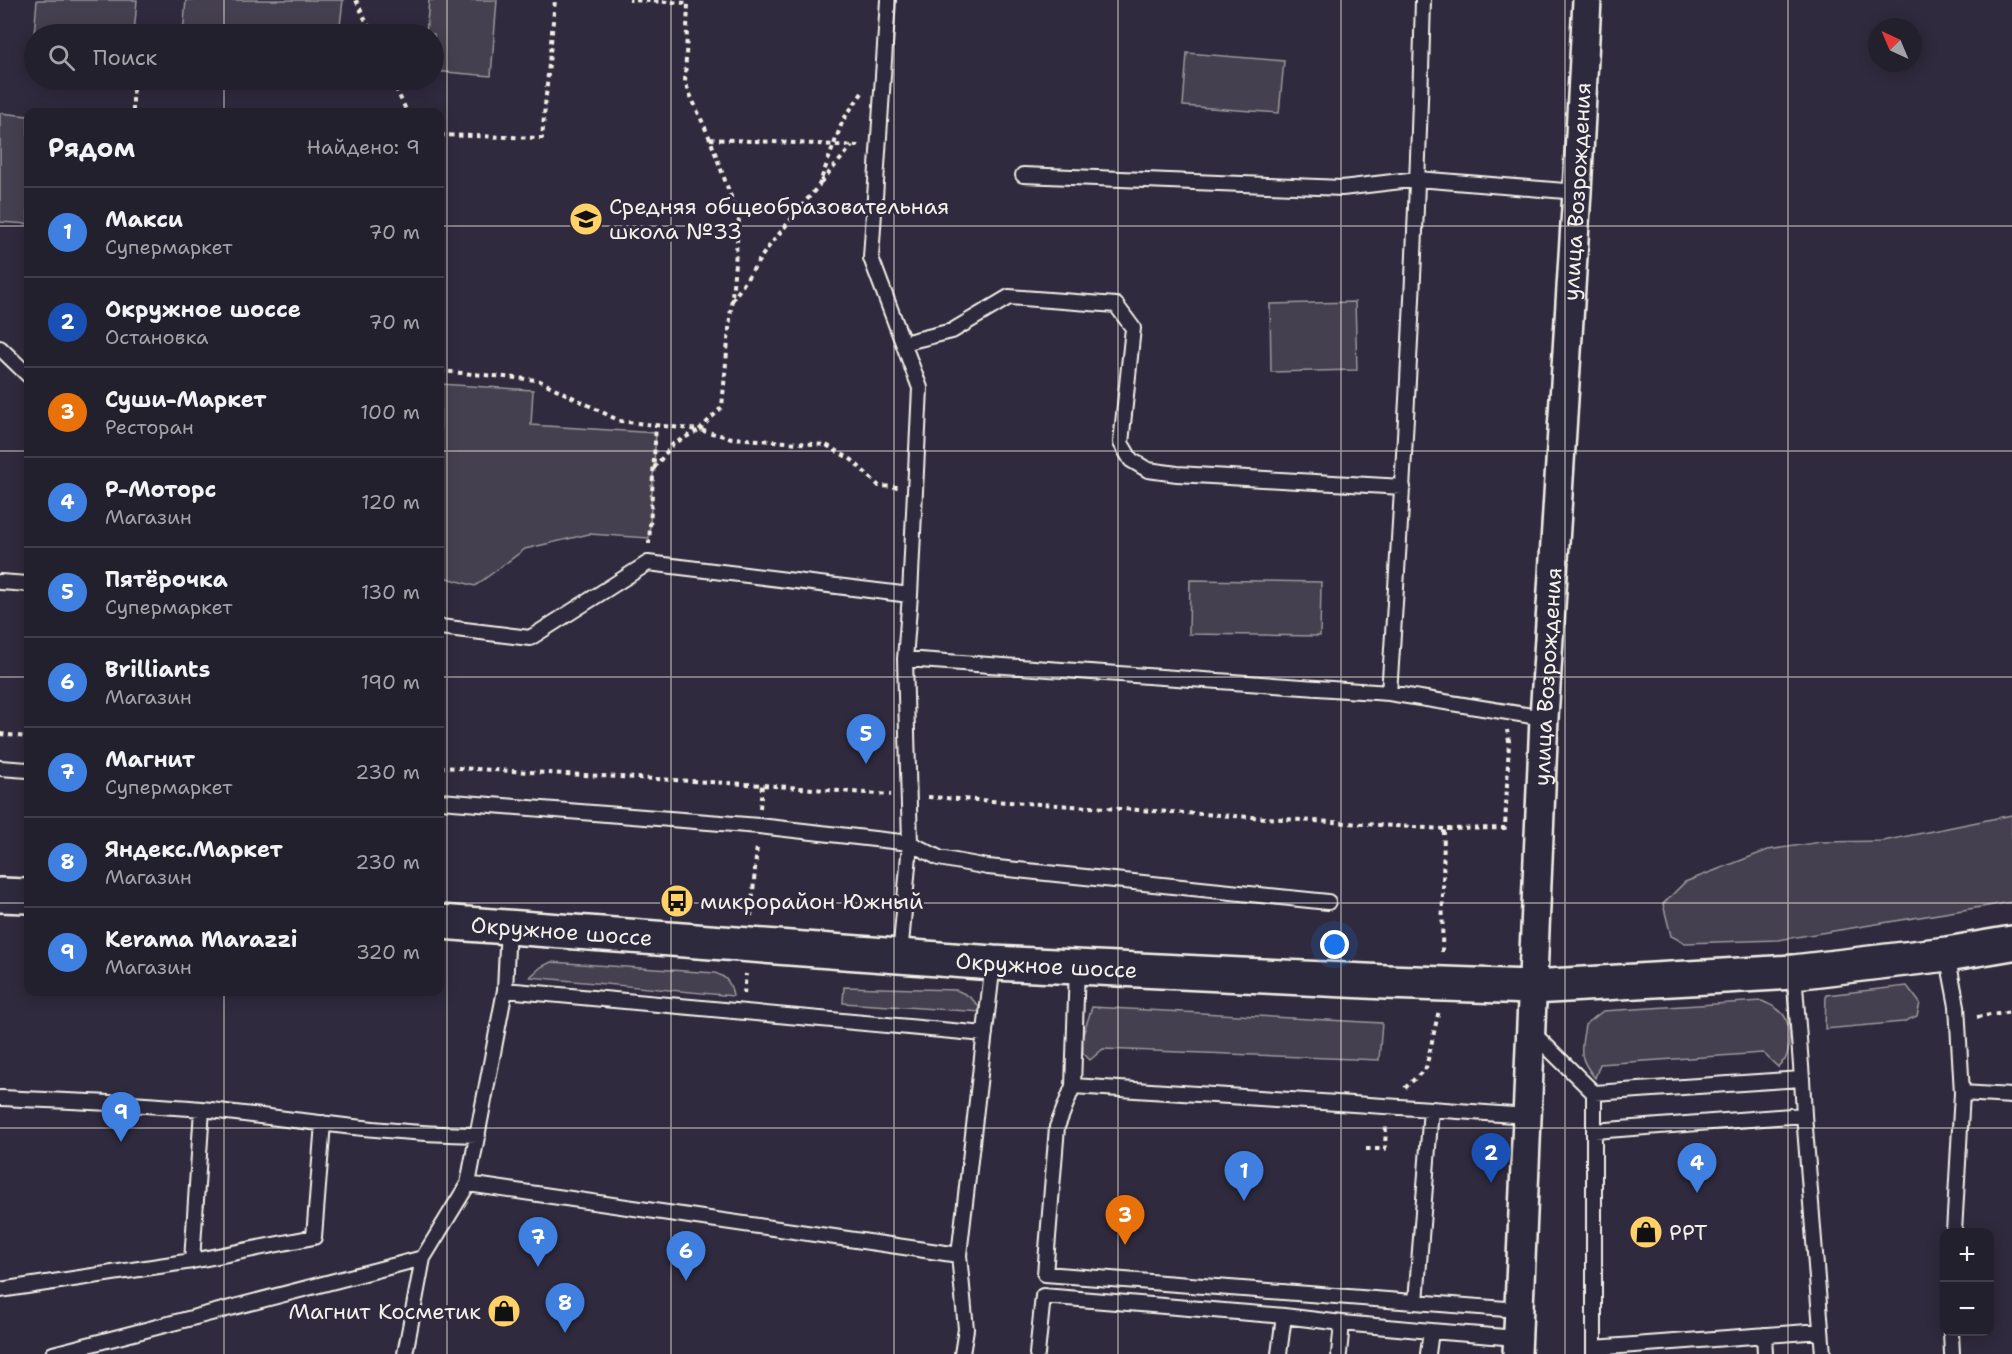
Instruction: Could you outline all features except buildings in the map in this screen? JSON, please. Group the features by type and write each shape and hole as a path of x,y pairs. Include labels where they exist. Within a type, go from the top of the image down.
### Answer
{"main road":[{"path":"0,895 24,896"},
{"name":"Окружное шоссе","path":"444,922 993,963 1532,987 1794,972 1947,954 2012,943"}],"street":[{"name":"улица Возрождения","path":"1517,1346 1544,718 1587,0"}],"lane":[{"path":"888,0 871,258 920,388 905,660 910,843 900,956"},
{"path":"1389,693 1403,487 1418,178 1423,0"},
{"path":"1023,175 1342,188 1418,178 1577,192"},
{"path":"903,343 952,331 1009,297 1116,305 1133,328 1121,443 1131,460 1148,470 1177,474 1403,487"},
{"path":"0,348 24,371"},
{"path":"444,627 530,638 648,563 910,595"},
{"path":"0,582 24,584"},
{"path":"905,660 1389,693 1544,718"},
{"path":"0,768 24,770"},
{"path":"444,801 759,826 910,843 939,858 988,867 1328,902"},
{"path":"405,1354 423,1258 468,1184 506,990 508,926"},
{"path":"1947,954 1955,990 1962,1093 1954,1228"},
{"path":"962,1354 966,1329 959,1255 993,963"},
{"path":"1077,968 1073,1086 1057,1127 1045,1274 1519,1310"},
{"path":"1794,972 1823,1354"},
{"path":"506,990 985,1035"},
{"path":"1530,1030 1594,1093 1594,1351 1704,1347 1764,1335 1821,1331"},
{"path":"1594,1093 1802,1078"},
{"path":"1073,1086 1527,1116"},
{"path":"1962,1093 2012,1096"},
{"path":"0,1098 202,1109 438,1134 478,1135"},
{"path":"1416,1302 1431,1108"},
{"path":"192,1261 202,1109"},
{"path":"1594,1131 1804,1115"},
{"path":"0,1290 192,1261 314,1237 323,1123"},
{"path":"468,1184 959,1255"},
{"path":"53,1354 423,1258"},
{"path":"1037,1354 1043,1296 1431,1331 1517,1346"},
{"path":"1279,1354 1284,1316"},
{"path":"1339,1354 1342,1323"},
{"path":"1428,1354 1431,1331"},
{"path":"1764,1335 1765,1354"},
{"path":"1951,1336 1952,1354"}],"path":[{"path":"356,0 367,24"},
{"path":"444,135 542,138 555,0"},
{"path":"629,0 688,3 685,83 710,139 739,219 722,407 699,429 673,444 654,468"},
{"path":"819,185 843,120 884,63"},
{"path":"133,90 133,108"},
{"path":"397,90 405,108"},
{"path":"710,139 878,147"},
{"path":"731,302 766,250 852,146"},
{"path":"444,371 537,380 620,421 699,429 732,438 826,445 852,460 879,486 915,488"},
{"path":"648,563 656,425"},
{"path":"444,767 762,785 1444,829 1505,828 1509,741 1505,711"},
{"path":"0,734 24,737"},
{"path":"743,1012 762,785"},
{"path":"1442,952 1444,829"},
{"path":"1366,1149 1385,1149 1387,1106 1426,1068 1440,1004"},
{"path":"1958,1020 2012,1012"}],"shaded area":[{"path":"37,0 137,0 135,24 35,24"},
{"path":"186,0 343,0 340,24 184,24"},
{"path":"429,0 497,0 491,76 444,72 444,24 427,24"},
{"path":"1187,53 1284,61 1279,113 1183,106"},
{"path":"0,113 24,116 24,224 0,222"},
{"path":"1355,302 1357,370 1271,372 1270,304"},
{"path":"444,384 533,390 531,425 656,433 649,538 589,534 525,549 475,586 444,577"},
{"path":"1190,580 1321,582 1320,636 1189,634"},
{"path":"2012,815 2012,902 1778,940 1685,943 1671,936 1663,904 1685,882 1768,850 1821,842 1883,841"},
{"path":"551,962 715,973 728,981 733,996 530,977"},
{"path":"1907,986 1920,1003 1917,1016 1903,1022 1825,1029 1826,995"},
{"path":"844,987 956,990 971,998 982,1012 843,1003"},
{"path":"1762,1001 1781,1012 1788,1027 1787,1056 1778,1067 1763,1053 1600,1064 1595,1078 1585,1064 1582,1047 1585,1025 1603,1011"},
{"path":"1092,1007 1382,1023 1379,1060 1103,1049 1090,1060 1083,1053 1082,1038"}],"place":[{"name":"Средняя общеобразовательная школа №33","path":"586,219"},
{"name":"Пятёрочка","path":"866,764"},
{"name":"микрорайон Южный","path":"677,901"},
{"name":"Kerama Marazzi","path":"121,1142"},
{"name":"Окружное шоссе","path":"1491,1183"},
{"name":"Р-Моторс","path":"1697,1193"},
{"name":"Макси","path":"1244,1201"},
{"name":"РРТ","path":"1646,1232"},
{"name":"Суши-Маркет","path":"1125,1245"},
{"name":"Магнит","path":"538,1267"},
{"name":"Brilliants","path":"686,1281"},
{"name":"Магнит Косметик","path":"504,1311"},
{"name":"Яндекс.Маркет","path":"565,1333"}]}
